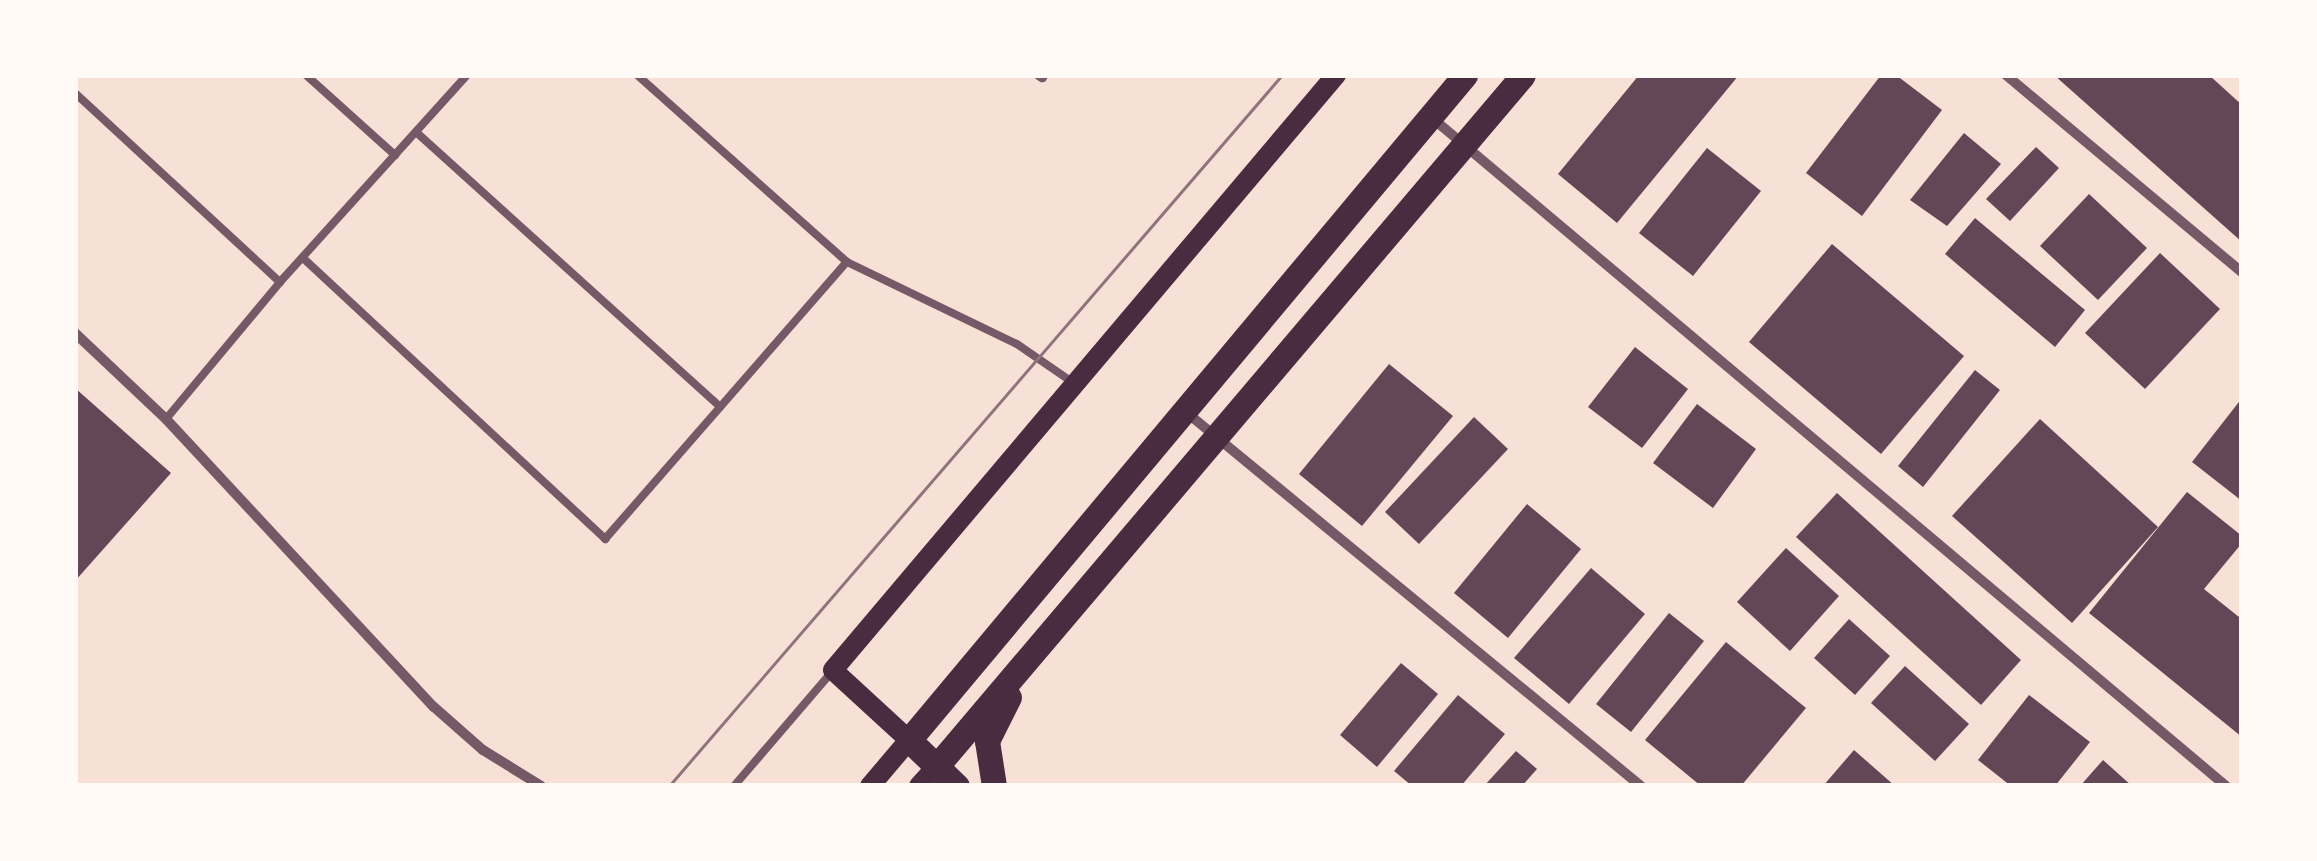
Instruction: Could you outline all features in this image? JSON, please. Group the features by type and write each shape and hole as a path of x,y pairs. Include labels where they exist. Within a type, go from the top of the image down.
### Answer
{"main road":[{"path":"957,786 928,776 908,740 834,670 1336,75"},
{"path":"870,786 1466,75"},
{"path":"928,776 1523,75"},
{"path":"994,786 987,741 1024,665"}],"street":[{"path":"2006,75 2242,272"},
{"path":"1431,117 2226,786"},
{"path":"75,333 166,418 434,707 483,750 541,786"},
{"path":"1184,410 1641,786"}],"lane":[{"path":"306,75 395,155"},
{"path":"166,418 280,282 467,75"},
{"path":"637,75 846,262 1018,344 1075,384"},
{"path":"75,92 280,282"},
{"path":"416,132 720,408"},
{"path":"303,258 604,538 846,262"},
{"path":"734,786 834,670"}],"building":[{"path":"1639,75 1739,75 1617,223 1558,174"},
{"path":"1881,75 1896,75 1942,110 1862,216 1806,173"},
{"path":"2054,75 2209,75 2242,105 2242,242"},
{"path":"1964,133 2001,164 1947,226 1910,200"},
{"path":"2036,147 2059,168 2010,221 1986,199"},
{"path":"1707,148 1761,191 1693,276 1639,233"},
{"path":"2089,194 2147,248 2098,300 2040,246"},
{"path":"1975,218 2085,310 2055,347 1945,254"},
{"path":"1832,244 1964,356 1881,454 1749,342"},
{"path":"2160,253 2220,309 2145,389 2085,333"},
{"path":"1635,347 1688,389 1642,448 1588,407"},
{"path":"1389,364 1453,416 1362,526 1299,474"},
{"path":"1975,370 2000,390 1923,487 1898,466"},
{"path":"75,388 171,473 75,581"},
{"path":"2242,398 2242,501 2192,462"},
{"path":"1697,404 1756,449 1713,508 1653,463"},
{"path":"1474,417 1508,449 1419,544 1385,512"},
{"path":"2040,419 2158,527 2072,623 1952,516"},
{"path":"2187,492 2242,536 2242,543 2204,589 2239,617 2242,614 2242,737 2089,613"},
{"path":"1837,493 2021,660 1981,705 1796,537"},
{"path":"1527,504 1581,549 1508,638 1454,593"},
{"path":"1786,548 1839,596 1790,651 1737,602"},
{"path":"1591,568 1645,614 1569,704 1514,658"},
{"path":"1669,613 1704,641 1631,732 1596,704"},
{"path":"1849,619 1890,656 1855,695 1814,658"},
{"path":"1726,642 1806,708 1741,786 1701,786 1645,740"},
{"path":"1401,663 1438,694 1377,767 1340,735"},
{"path":"1905,666 1969,724 1935,761 1871,703"},
{"path":"1458,695 1505,734 1461,786 1412,786 1394,771"},
{"path":"2029,695 2090,742 2055,786 2011,786 1978,760"},
{"path":"1854,750 1895,786 1823,786"},
{"path":"1516,751 1537,769 1522,786 1484,786"},
{"path":"2103,760 2132,786 2080,786"}],"tram line":[{"path":"669,786 1282,75"}]}
